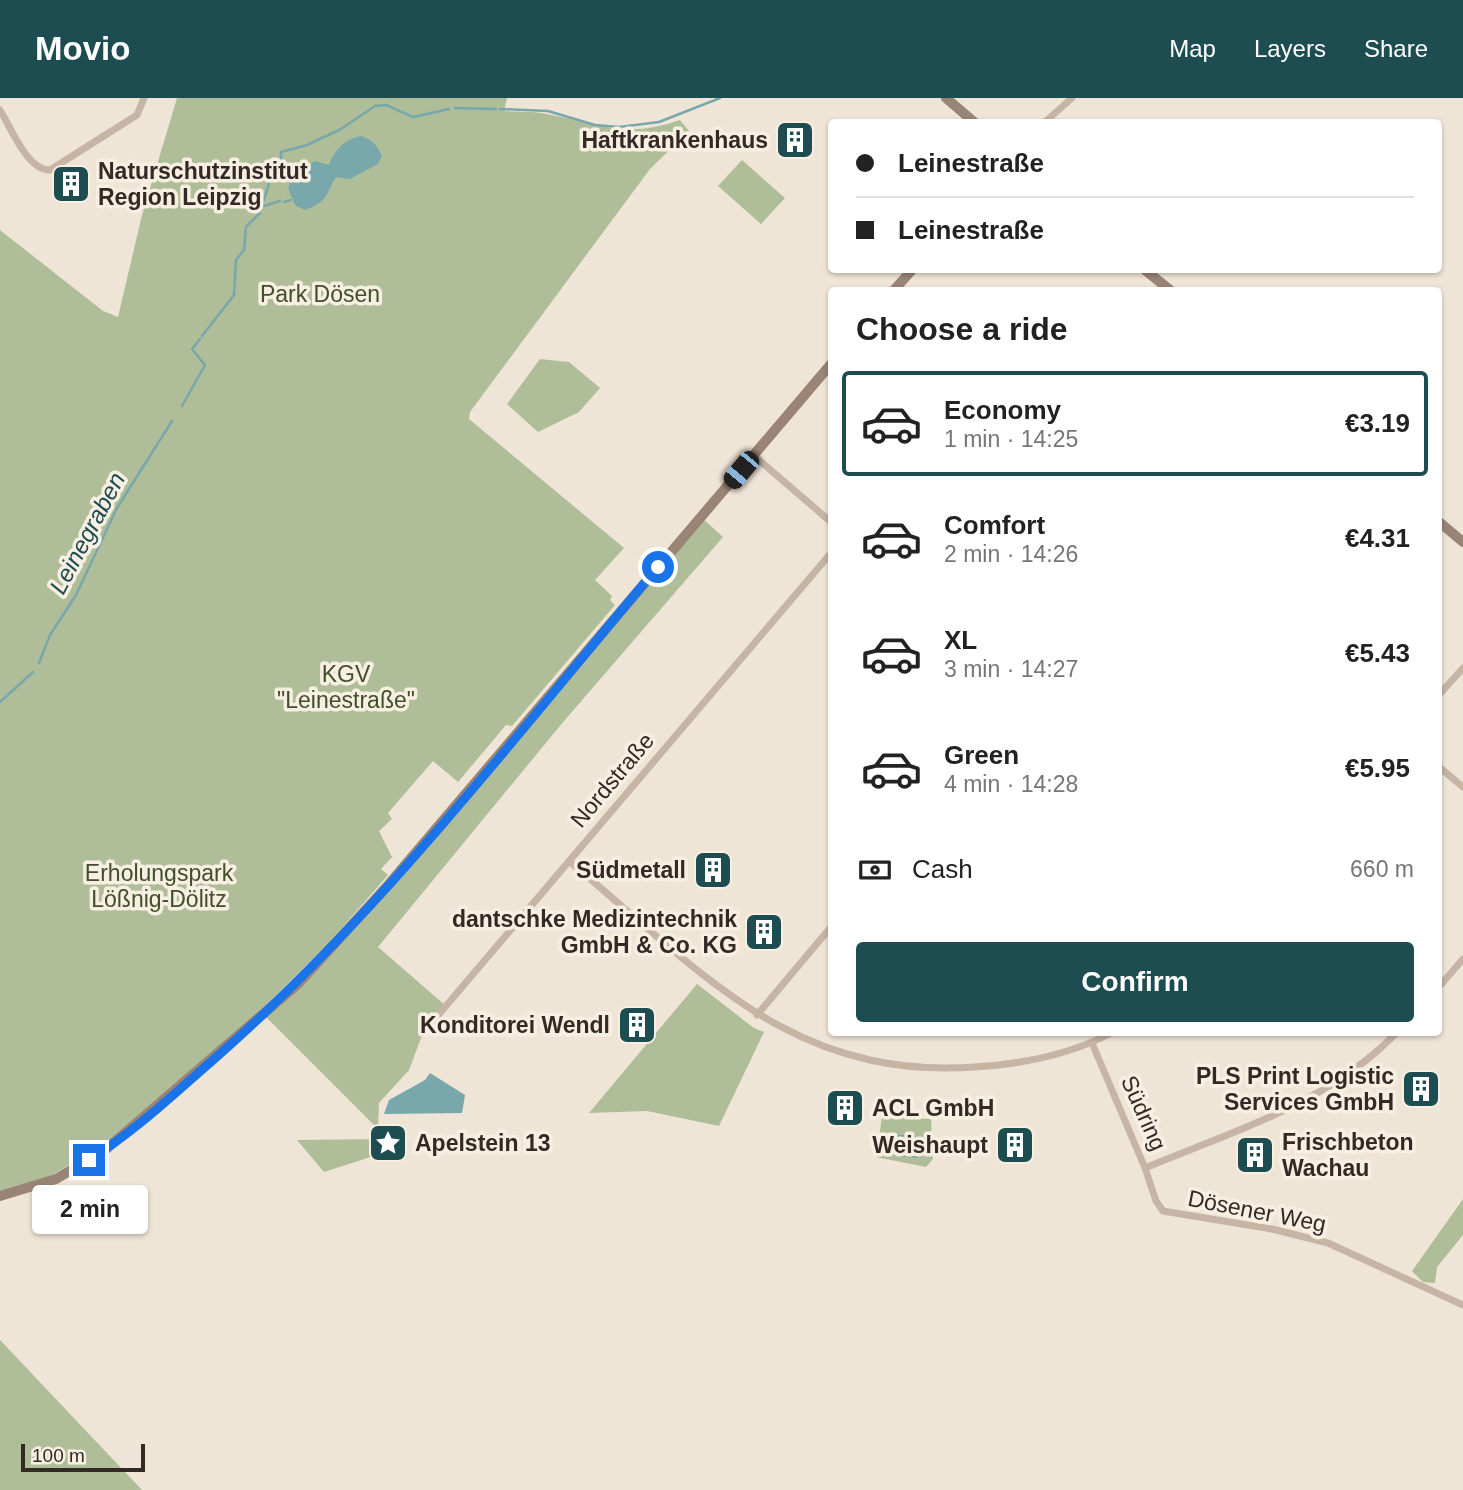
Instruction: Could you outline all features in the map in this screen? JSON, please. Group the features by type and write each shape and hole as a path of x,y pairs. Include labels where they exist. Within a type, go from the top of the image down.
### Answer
{"main road":[{"path":"946,98 970,119"},
{"path":"897,287 909,273"},
{"path":"1149,273 1166,287"},
{"path":"0,1196 56,1179 105,1150 183,1086 299,983 389,884 828,368"},
{"path":"1442,524 1463,542"}],"street":[{"path":"0,110 32,163 43,170 50,170 137,115 144,98"},
{"path":"1048,119 1072,98"},
{"path":"754,455 828,519"},
{"name":"Nordstraße","path":"423,1033 828,557"},
{"path":"1442,692 1463,668"},
{"path":"1442,769 1463,787"},
{"path":"569,861 701,973 757,1015 807,1042 894,1066 953,1069 1034,1060 1093,1043 1106,1036"},
{"path":"757,1015 828,931"},
{"path":"1442,983 1463,959"},
{"name":"Südring","path":"1093,1043 1145,1168 1329,1088 1358,1069 1393,1036"},
{"name":"Dösener Weg","path":"1145,1168 1156,1201 1163,1211 1272,1229 1328,1243 1463,1305"}],"green space":[{"path":"177,98 507,98 504,111 542,113 613,128 661,126 680,120 689,131 650,169 470,412 469,419 624,548 595,580 612,596 610,600 615,605 512,726 506,725 458,782 433,761 388,813 392,819 379,831 392,857 381,869 388,875 328,944 255,1016 106,1143 47,1178 0,1192 0,230 103,311 118,317 142,215"},
{"path":"742,160 785,198 761,224 718,186"},
{"path":"540,359 569,362 600,388 579,412 538,432 507,404"},
{"path":"701,517 723,537 564,721 378,947 446,1006 423,1033 409,1070 379,1103 378,1129 264,1015 299,983"},
{"path":"697,984 754,1028 764,1032 719,1126 647,1111 589,1113"},
{"path":"882,1117 931,1119 933,1159 926,1167 876,1157"},
{"path":"383,1139 383,1153 324,1172 297,1140"},
{"path":"1463,1199 1463,1235 1437,1267 1435,1283 1423,1282 1412,1271"},
{"path":"0,1340 142,1490 0,1490"}],"water":[{"path":"361,136 372,141 378,149 382,156 378,164 350,179 336,177 325,197 313,207 305,210 295,205 288,188 294,175 315,161 329,165 340,146"},
{"path":"430,1073 465,1095 462,1113 384,1114 389,1100 425,1080"},
{"path":"894,1135 914,1135 927,1144 918,1158 895,1156 890,1152"}],"waterway":[{"name":"Leinegraben","path":"500,109 548,111 595,125 619,127 659,122 720,98"},
{"name":"Leinegraben","path":"202,336 234,295 236,260 244,250 246,227 260,213 270,180 281,163 281,152 307,145 341,129 375,106 386,105 413,117 449,109"},
{"name":"Leinegraben","path":"455,108 496,109"},
{"path":"284,202 291,200"},
{"path":"264,206 280,201"},
{"name":"Leinegraben","path":"182,406 205,365 192,349 200,339"},
{"name":"Leinegraben","path":"39,663 50,635 76,595 117,508 172,421"},
{"name":"Leinegraben","path":"0,702 33,672"}],"place":[{"name":"Haftkrankenhaus","path":"795,140"},
{"name":"Naturschutzinstitut Region Leipzig","path":"71,184"},
{"name":"Südmetall","path":"713,870"},
{"name":"dantschke Medizintechnik GmbH & Co. KG","path":"764,932"},
{"name":"Konditorei Wendl","path":"637,1025"},
{"name":"PLS Print Logistic Services GmbH","path":"1421,1089"},
{"name":"ACL GmbH","path":"845,1108"},
{"name":"Apelstein 13","path":"388,1143"},
{"name":"Weishaupt","path":"1015,1145"},
{"name":"Frischbeton Wachau","path":"1255,1155"}],"route":[{"path":"89,1160 138,1124 299,983 389,884 658,567"}],"park label":[{"name":"Park Dösen","path":"320,294"},
{"name":"KGV \"Leinestraße\"","path":"346,687"},
{"name":"Erholungspark Lößnig-Dölitz","path":"159,886"}]}
